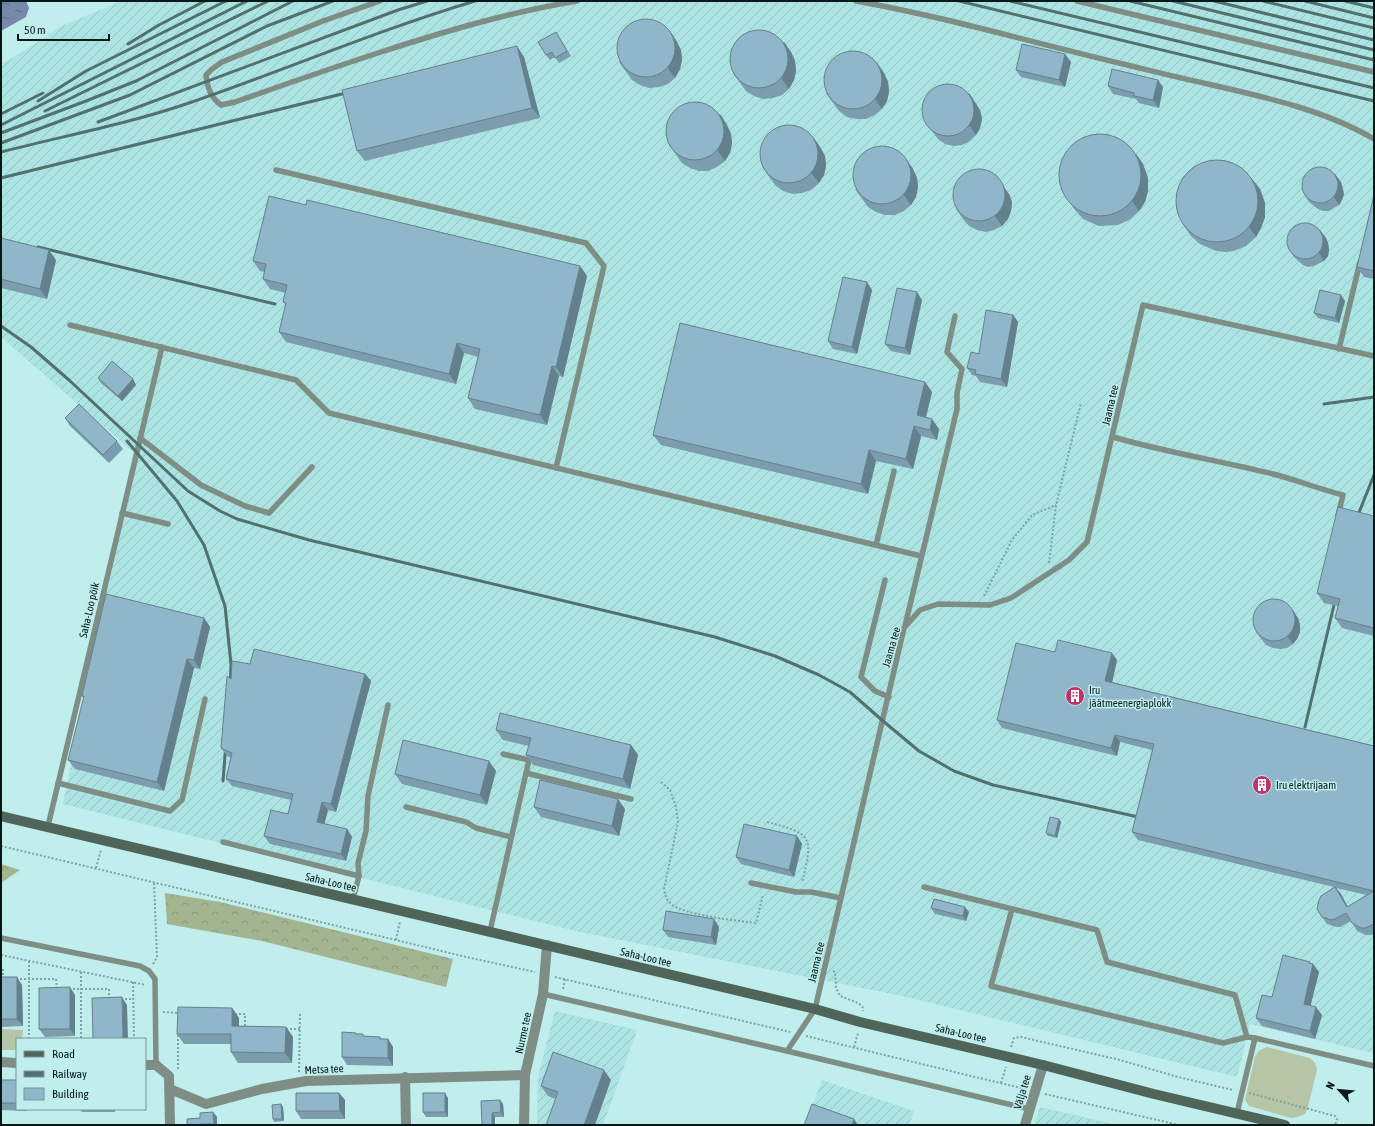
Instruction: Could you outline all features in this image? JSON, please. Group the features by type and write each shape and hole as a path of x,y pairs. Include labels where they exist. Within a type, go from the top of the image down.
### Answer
{"main road":[{"name":"Saha-Loo tee","path":"1,816 490,931 1285,1125"}],"street":[{"name":"Nurme tee","path":"524,1125 526,1076 543,994 547,945"},
{"path":"1,1062 16,1062"},
{"path":"146,1065 156,1065 170,1076 170,1125"},
{"name":"Välja tee","path":"1025,1125 1043,1065"},
{"name":"Metsa tee","path":"170,1089 206,1104 262,1089 306,1081 526,1076"},
{"path":"405,1078 406,1125"}],"lane":[{"path":"380,1 323,21 222,62 206,75 206,82 215,100 221,105 235,102 343,65 465,26 510,14 578,1"},
{"path":"856,1 966,24 1268,98 1320,114 1374,140"},
{"path":"1077,1 1374,72"},
{"path":"276,170 586,243 604,266 556,468"},
{"path":"1361,257 1339,349 1374,356"},
{"name":"Jaama tee","path":"788,1051 815,1010 904,628 920,610 938,604 990,605 1011,598 1069,560 1087,542 1131,362 1143,305 1339,349"},
{"path":"904,628 956,409 957,393 962,369 947,352 955,316"},
{"path":"70,325 296,380 329,414 921,556"},
{"name":"Saha-Loo põik","path":"48,826 162,348"},
{"path":"1113,437 1136,444 1275,475 1343,495 1338,518"},
{"path":"140,438 201,485 245,506 269,513 312,467"},
{"path":"876,545 894,471"},
{"path":"122,513 168,524"},
{"path":"885,580 861,677 875,691 888,697"},
{"path":"58,783 170,811 182,800 205,699"},
{"path":"353,899 359,876 358,862 366,831 368,796 388,705"},
{"path":"490,931 529,760 503,754"},
{"path":"526,774 631,799"},
{"path":"406,807 466,822 476,828 511,836"},
{"path":"223,842 359,876"},
{"path":"751,883 842,898"},
{"path":"924,887 1097,930 1107,962 1235,995 1247,1037"},
{"path":"1012,909 991,986 1223,1043 1247,1037 1255,1038 1374,1066"},
{"path":"1,938 140,966 149,971 155,979 156,1065"},
{"path":"543,994 1029,1109"},
{"path":"1237,1113 1255,1038"}],"path":[{"path":"1047,574 1056,505 1081,402"},
{"path":"981,604 1012,540 1032,515 1056,505"},
{"path":"661,782 670,790 676,807 678,822 664,889 665,895 670,904 687,912 756,924 765,886"},
{"path":"767,822 800,833 806,838 809,847 808,858 800,892"},
{"path":"96,868 103,840"},
{"path":"1,846 462,956 800,1034 1179,1125"},
{"path":"149,971 157,957 154,883"},
{"path":"396,940 402,911"},
{"path":"1,955 155,987"},
{"path":"29,961 29,1038"},
{"path":"826,966 835,972 836,988 840,996 861,1005 863,1008 854,1047"},
{"path":"3,969 3,979 56,979 57,989 109,990 109,1000 133,999"},
{"path":"81,972 82,1038"},
{"path":"133,982 134,1038"},
{"path":"156,1012 186,1013"},
{"path":"178,1020 179,1013"},
{"path":"299,1073 300,1013"},
{"path":"231,1014 245,1014 245,1028"},
{"path":"170,1076 178,1073 178,1028"},
{"path":"284,1029 300,1029"},
{"path":"1001,1083 1014,1038 1021,1037 1120,1060 1178,1077 1335,1116 1337,1119 1335,1125"}],"shaded area":[{"path":"122,1 1374,1 1374,1053 1250,1024 1237,1077 898,995 580,932 63,804 133,452 1,337 1,65 64,25"},
{"path":"555,1011 637,1030 603,1125 537,1125 538,1077"},
{"path":"822,1080 914,1111 909,1125 805,1125"},
{"path":"1040,1107 1118,1125 1034,1125"}],"green space":[{"path":"1,864 20,870 1,883"},
{"path":"165,893 220,902 453,959 446,987 262,941 167,924"},
{"path":"1,1029 23,1030 22,1038 16,1038 16,1050 1,1050"},
{"path":"1267,1047 1310,1058 1315,1063 1317,1070 1305,1114 1291,1118 1249,1106 1245,1100 1255,1056 1260,1050"}],"water":[{"path":"1,1 26,1 29,8 26,17 1,31"}],"building":[{"path":"640,19 652,19 667,27 675,42 675,54 667,69 652,77 640,77 625,69 617,54 617,42 625,27"},
{"path":"753,30 765,30 780,38 788,53 788,65 780,80 765,88 753,88 738,80 730,65 730,53 738,38"},
{"path":"556,32 567,51 555,58 552,52 546,55 538,42"},
{"path":"1022,44 1065,54 1059,80 1016,70"},
{"path":"517,46 532,108 357,151 342,90"},
{"path":"847,51 859,51 874,59 882,74 882,86 874,101 859,109 847,109 832,101 824,86 824,74 832,59"},
{"path":"1112,69 1158,80 1153,100 1134,96 1134,93 1108,86"},
{"path":"948,84 962,88 970,96 974,110 970,124 962,132 948,136 934,132 926,124 922,110 926,96 934,88"},
{"path":"689,102 701,102 716,110 724,125 724,137 716,152 701,160 689,160 674,152 666,137 666,125 674,110"},
{"path":"783,125 795,125 810,133 818,148 818,160 810,175 795,183 783,183 768,175 760,160 760,148 768,133"},
{"path":"1100,134 1116,137 1129,146 1138,159 1141,175 1138,191 1129,204 1116,213 1100,216 1084,213 1071,204 1062,191 1059,175 1062,159 1071,146 1084,137"},
{"path":"876,146 888,146 903,154 911,169 911,181 903,196 888,204 876,204 861,196 853,181 853,169 861,154"},
{"path":"1217,160 1233,163 1246,172 1255,185 1258,201 1255,217 1246,230 1233,239 1217,242 1201,239 1188,230 1179,217 1176,201 1179,185 1188,172 1201,163"},
{"path":"1324,167 1333,172 1337,178 1337,192 1333,198 1324,203 1316,203 1307,198 1303,192 1302,181 1307,172 1313,168"},
{"path":"974,169 984,169 993,173 1001,181 1005,190 1005,200 1001,209 993,217 984,221 974,221 965,217 957,209 953,200 953,190 957,181 965,173"},
{"path":"1374,195 1374,271 1357,267"},
{"path":"269,196 306,205 307,200 580,266 556,367 552,366 540,415 468,398 480,349 457,343 449,374 279,332 286,303 283,302 287,285 263,279 266,264 253,261"},
{"path":"1309,223 1318,228 1322,234 1322,248 1318,254 1309,259 1301,259 1292,254 1288,248 1287,237 1292,228 1298,224"},
{"path":"1,238 49,250 40,289 1,279"},
{"path":"843,277 867,282 852,347 828,341"},
{"path":"897,288 917,292 905,348 885,344"},
{"path":"1320,290 1341,295 1335,318 1314,313"},
{"path":"986,310 1013,315 1001,379 975,374 976,370 967,368 971,352 979,354"},
{"path":"680,323 925,382 917,415 932,419 930,430 914,426 906,459 869,450 861,484 653,435"},
{"path":"112,361 133,379 118,396 98,378"},
{"path":"79,404 117,441 103,455 65,418"},
{"path":"1338,507 1374,516 1374,628 1335,618 1340,599 1317,593"},
{"path":"106,594 204,618 194,660 187,659 157,782 68,760 84,696 82,696"},
{"path":"1270,599 1278,599 1286,602 1292,608 1295,620 1292,632 1286,638 1278,641 1270,641 1262,638 1256,632 1253,624 1253,616 1256,608 1262,602"},
{"name":"Iru elektrijaam","path":"1058,640 1112,653 1105,681 1374,746 1374,891 1132,832 1154,744 1115,735 1111,748 997,720 1016,643 1055,652"},
{"path":"254,649 365,674 331,804 322,802 317,822 347,829 341,854 264,836 271,810 288,814 293,794 226,779 232,753 221,748 227,676 231,679 232,661 250,664"},
{"path":"500,713 631,745 623,779 526,755 531,738 496,730"},
{"path":"403,740 489,761 480,795 395,774"},
{"path":"540,780 618,799 612,826 534,807"},
{"path":"1050,817 1059,819 1055,836 1046,833"},
{"path":"744,824 797,836 789,870 736,857"},
{"path":"1335,887 1347,907 1374,891 1374,924 1365,928 1361,928 1352,923 1346,913 1331,920 1322,917 1317,909 1321,896"},
{"path":"934,899 965,907 963,916 931,908"},
{"path":"666,911 714,919 711,937 663,930"},
{"path":"1283,955 1313,964 1304,1004 1316,1007 1310,1031 1256,1018 1262,995 1272,997"},
{"path":"1,977 17,977 17,1019 1,1019"},
{"path":"70,987 70,1029 39,1029 39,988"},
{"path":"122,997 123,1038 93,1038 92,998"},
{"path":"178,1007 232,1008 232,1026 286,1027 285,1053 231,1052 231,1034 177,1034"},
{"path":"342,1032 363,1034 363,1036 380,1037 380,1039 388,1039 388,1058 342,1057"},
{"path":"553,1052 604,1070 584,1125 546,1125 558,1092 541,1086"},
{"path":"1,1080 16,1080 16,1103 1,1103"},
{"path":"296,1093 339,1093 340,1111 296,1111"},
{"path":"423,1093 445,1093 445,1112 423,1112"},
{"path":"500,1100 501,1112 492,1113 492,1125 482,1125 481,1101"},
{"path":"281,1104 282,1119 273,1119 272,1105"},
{"path":"812,1104 854,1119 852,1125 804,1125"},
{"path":"213,1112 214,1124 187,1125 187,1119 200,1118 200,1113"}],"railway":[{"path":"128,44 159,25 205,1"},
{"path":"38,101 86,71 226,1"},
{"path":"1,125 247,1"},
{"path":"45,111 268,1"},
{"path":"1,133 136,81 293,1"},
{"path":"1,143 130,95 267,26 333,1"},
{"path":"98,122 398,10 427,1"},
{"path":"1,152 119,124 189,103 367,37 475,1"},
{"path":"959,1 1374,101"},
{"path":"1010,1 1374,88"},
{"path":"1130,1 1374,60"},
{"path":"1173,1 1374,50"},
{"path":"1214,1 1374,40"},
{"path":"1263,1 1374,28"},
{"path":"1305,1 1374,18"},
{"path":"1345,1 1374,8"},
{"path":"1,178 354,91"},
{"path":"1,114 43,93"},
{"path":"38,247 275,304"},
{"path":"1,326 31,347 69,380 188,491 220,511 237,519 309,540 715,637 775,656 819,675 850,692 919,751 954,771 993,785 1143,818"},
{"path":"1324,404 1374,397"},
{"path":"127,441 177,501 204,545 225,606 231,664 230,689"},
{"path":"1356,520 1374,475"},
{"path":"1305,727 1334,605"},
{"path":"223,781 226,743"}],"place":[{"name":"Iru jäätmeenergiaplokk","path":"1075,696"},
{"name":"Iru elektrijaam","path":"1262,785"}]}
